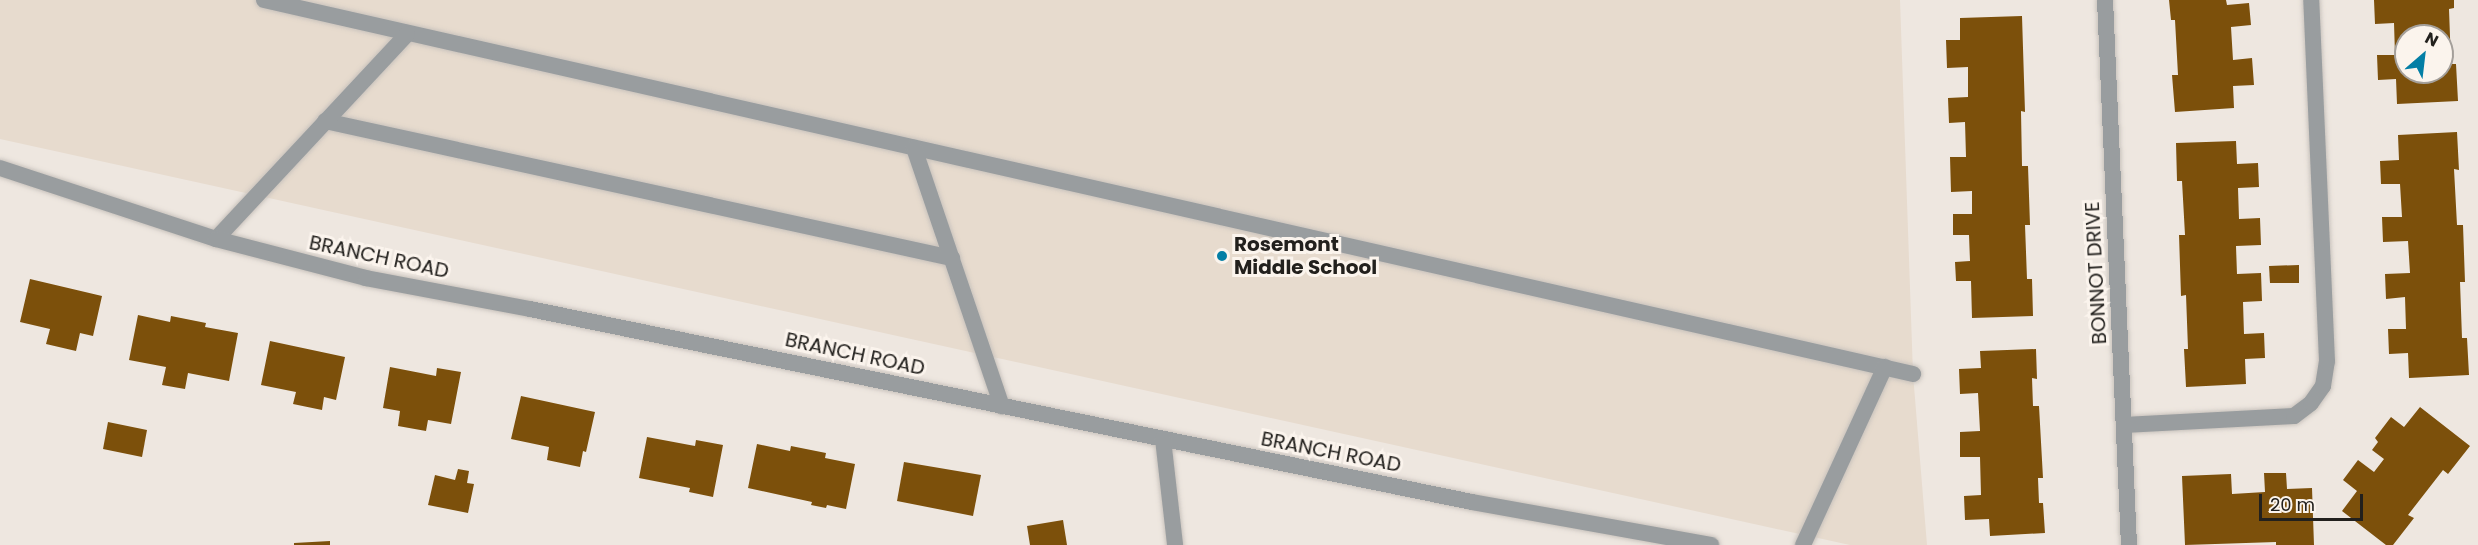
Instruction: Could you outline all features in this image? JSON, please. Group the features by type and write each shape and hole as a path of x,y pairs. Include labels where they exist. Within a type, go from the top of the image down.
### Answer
{"street":[{"path":"264,0 1913,374"},
{"name":"BONNOT DRIVE","path":"2105,0 2129,545"},
{"path":"2124,425 2294,416 2312,403 2323,386 2327,362 2311,0"},
{"path":"216,239 407,34"},
{"path":"326,121 952,258"},
{"path":"914,148 1002,406"},
{"name":"BRANCH ROAD","path":"0,168 216,239 366,278 530,309 1472,502 1711,545"},
{"path":"1803,545 1885,367"},
{"path":"1164,439 1175,545"}],"shaded area":[{"name":"Rosemont Middle School","path":"0,0 1900,0 1913,374 1927,545 1850,545 0,139"}],"building":[{"path":"2169,0 2226,0 2227,5 2249,3 2251,25 2231,27 2233,60 2252,58 2254,85 2233,86 2234,108 2175,112 2172,75 2178,75 2175,20 2171,20"},
{"path":"2374,0 2454,0 2454,8 2449,9 2450,24 2375,24"},
{"path":"2022,16 2025,112 2021,111 2022,166 2028,166 2030,225 2025,225 2027,279 2032,279 2033,316 1972,318 1971,281 1956,281 1955,262 1970,261 1969,235 1953,235 1953,214 1972,214 1972,191 1951,192 1950,157 1966,157 1965,122 1949,123 1948,98 1968,97 1968,67 1947,68 1946,40 1960,40 1960,18"},
{"path":"2377,55 2394,55 2394,79 2378,80"},
{"path":"2454,64 2456,64 2458,101 2397,104 2396,84 2454,84"},
{"path":"2457,132 2459,170 2454,169 2457,225 2463,225 2465,282 2460,282 2462,338 2467,338 2469,375 2409,378 2408,353 2389,354 2388,329 2406,329 2405,297 2386,299 2385,274 2410,273 2408,241 2383,242 2382,217 2402,217 2400,184 2381,184 2380,161 2399,160 2398,135"},
{"path":"2236,141 2237,164 2258,163 2259,187 2238,188 2239,219 2260,218 2261,245 2236,246 2237,274 2261,273 2262,301 2243,302 2244,334 2264,333 2265,358 2245,359 2246,384 2186,387 2184,349 2188,349 2186,295 2181,296 2179,235 2185,235 2182,181 2177,181 2176,143"},
{"path":"2299,265 2299,283 2270,283 2269,266"},
{"path":"30,279 102,296 93,336 80,333 76,351 46,344 50,329 20,322"},
{"path":"138,315 170,322 171,316 206,323 205,327 238,333 229,381 188,373 185,389 162,385 166,367 129,360"},
{"path":"270,341 345,357 336,400 324,397 322,410 293,404 296,392 261,385"},
{"path":"2036,349 2037,379 2032,378 2033,406 2039,406 2043,478 2038,478 2039,503 2043,503 2045,533 1990,536 1989,519 1965,520 1964,496 1981,495 1980,457 1960,457 1960,432 1980,431 1978,393 1960,394 1959,369 1981,368 1980,351"},
{"path":"390,367 436,376 437,368 461,372 451,424 428,420 426,431 398,426 400,411 383,408"},
{"path":"521,396 595,412 586,452 583,451 580,467 547,460 549,447 511,439"},
{"path":"2420,407 2470,446 2448,474 2443,470 2408,515 2414,518 2393,545 2386,545 2342,511 2357,491 2343,480 2358,460 2374,472 2384,459 2372,450 2378,442 2375,438 2391,417 2404,427"},
{"path":"108,422 147,430 142,457 103,449"},
{"path":"647,437 695,446 696,440 723,445 713,497 689,492 690,488 639,478"},
{"path":"757,444 790,451 791,446 826,453 825,458 855,464 846,509 827,505 826,508 811,505 812,502 748,488"},
{"path":"904,462 981,475 973,516 897,501"},
{"path":"458,469 469,471 467,483 474,484 468,513 428,505 435,475 455,480"},
{"path":"2264,473 2286,473 2287,489 2312,488 2314,545 2276,545 2276,542 2185,545 2182,476 2231,474 2232,494 2265,492"},
{"path":"1063,520 1067,545 1030,545 1027,526"},
{"path":"330,541 330,545 294,545 294,543"}],"place":[{"name":"Rosemont Middle School","path":"1222,256"}]}
